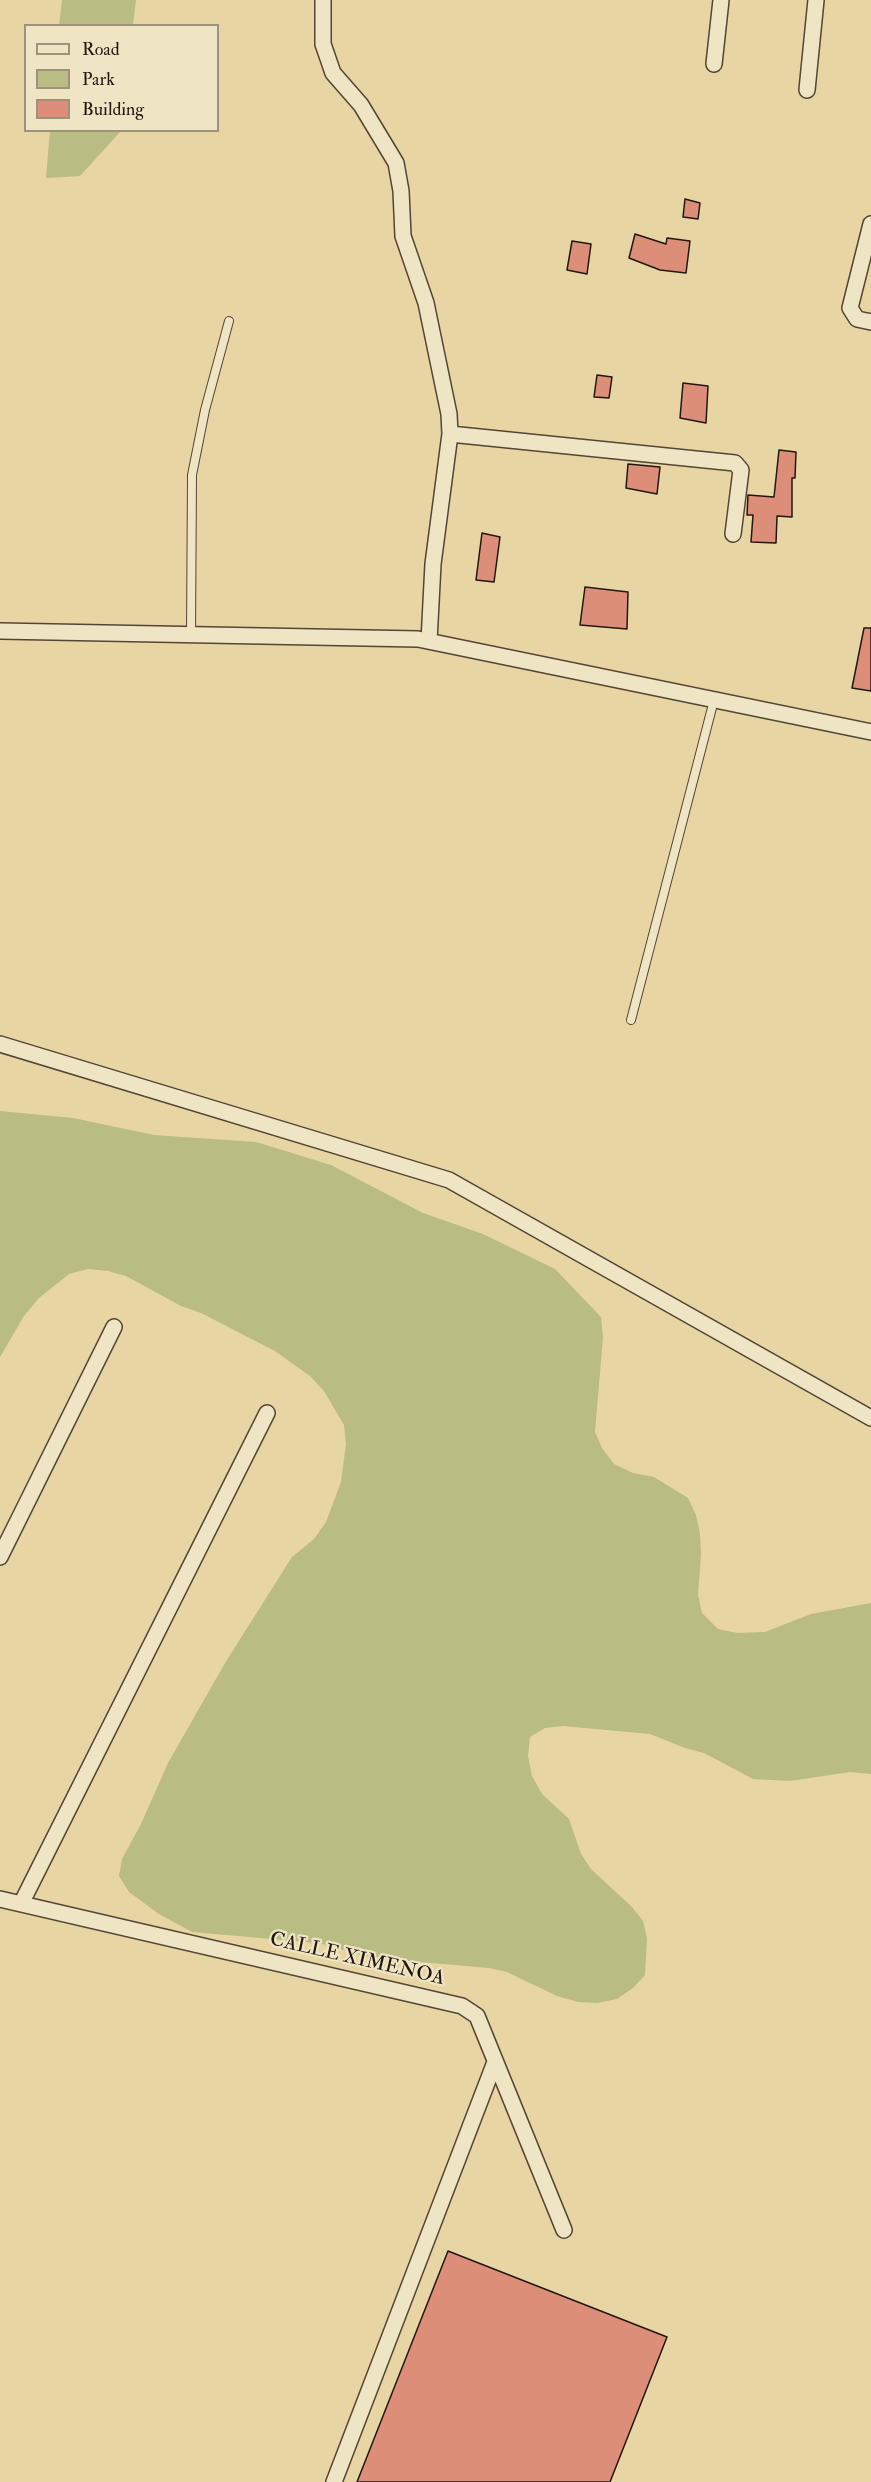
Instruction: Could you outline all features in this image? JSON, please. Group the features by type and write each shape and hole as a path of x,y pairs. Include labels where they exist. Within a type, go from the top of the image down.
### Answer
{"street":[{"path":"323,0 323,44 333,73 361,105 396,163 401,191 403,236 426,303 448,404 450,434 434,564 429,642"},
{"path":"714,64 721,0"},
{"path":"807,90 816,0"},
{"path":"871,224 850,308 857,319 871,322"},
{"path":"450,434 735,463 741,470 733,534"},
{"path":"0,632 418,639 871,732"},
{"path":"0,1044 449,1180 871,1418"},
{"path":"0,1557 114,1327"},
{"path":"21,1904 267,1413"},
{"name":"CALLE XIMENOA","path":"0,1899 462,2006 477,2016 564,2230"},
{"path":"333,2482 495,2062"}],"lane":[{"path":"190,634 192,475 205,410 229,321"},
{"path":"631,1020 714,700"}],"green space":[{"path":"62,0 136,0 133,24 59,24"},
{"path":"50,132 120,132 80,176 46,178"},
{"path":"0,1111 73,1118 154,1135 256,1142 331,1165 423,1213 483,1234 555,1269 601,1317 603,1337 595,1432 602,1448 614,1464 633,1473 654,1477 688,1498 696,1515 701,1554 698,1595 702,1613 718,1629 738,1633 765,1632 811,1614 871,1603 871,1774 850,1772 790,1781 753,1779 704,1753 650,1734 563,1726 545,1728 530,1737 528,1756 532,1776 542,1794 569,1819 581,1854 591,1869 632,1907 643,1921 647,1938 645,1975 633,1988 617,1999 597,2003 578,2002 557,1996 507,1972 489,1968 374,1958 318,1943 192,1932 159,1914 129,1892 119,1876 122,1859 141,1824 168,1763 225,1663 292,1557 314,1539 326,1522 341,1482 346,1444 344,1425 324,1391 310,1376 275,1351 201,1313 181,1306 126,1276 108,1271 88,1269 69,1274 39,1298 24,1316 0,1357"}],"building":[{"path":"685,199 700,203 698,219 683,217"},
{"path":"635,234 666,244 667,238 690,241 686,273 660,270 629,258"},
{"path":"572,241 591,244 587,274 567,270"},
{"path":"597,375 612,377 609,398 594,397"},
{"path":"683,383 708,386 706,423 680,418"},
{"path":"779,450 796,452 795,478 792,478 792,517 777,516 776,543 751,542 753,515 747,515 748,495 774,497"},
{"path":"628,464 660,467 657,494 626,488"},
{"path":"482,533 500,537 494,582 476,580"},
{"path":"585,587 628,592 627,629 580,625"},
{"path":"864,628 871,628 871,691 852,688"},
{"path":"448,2251 667,2337 610,2482 357,2482"}]}
